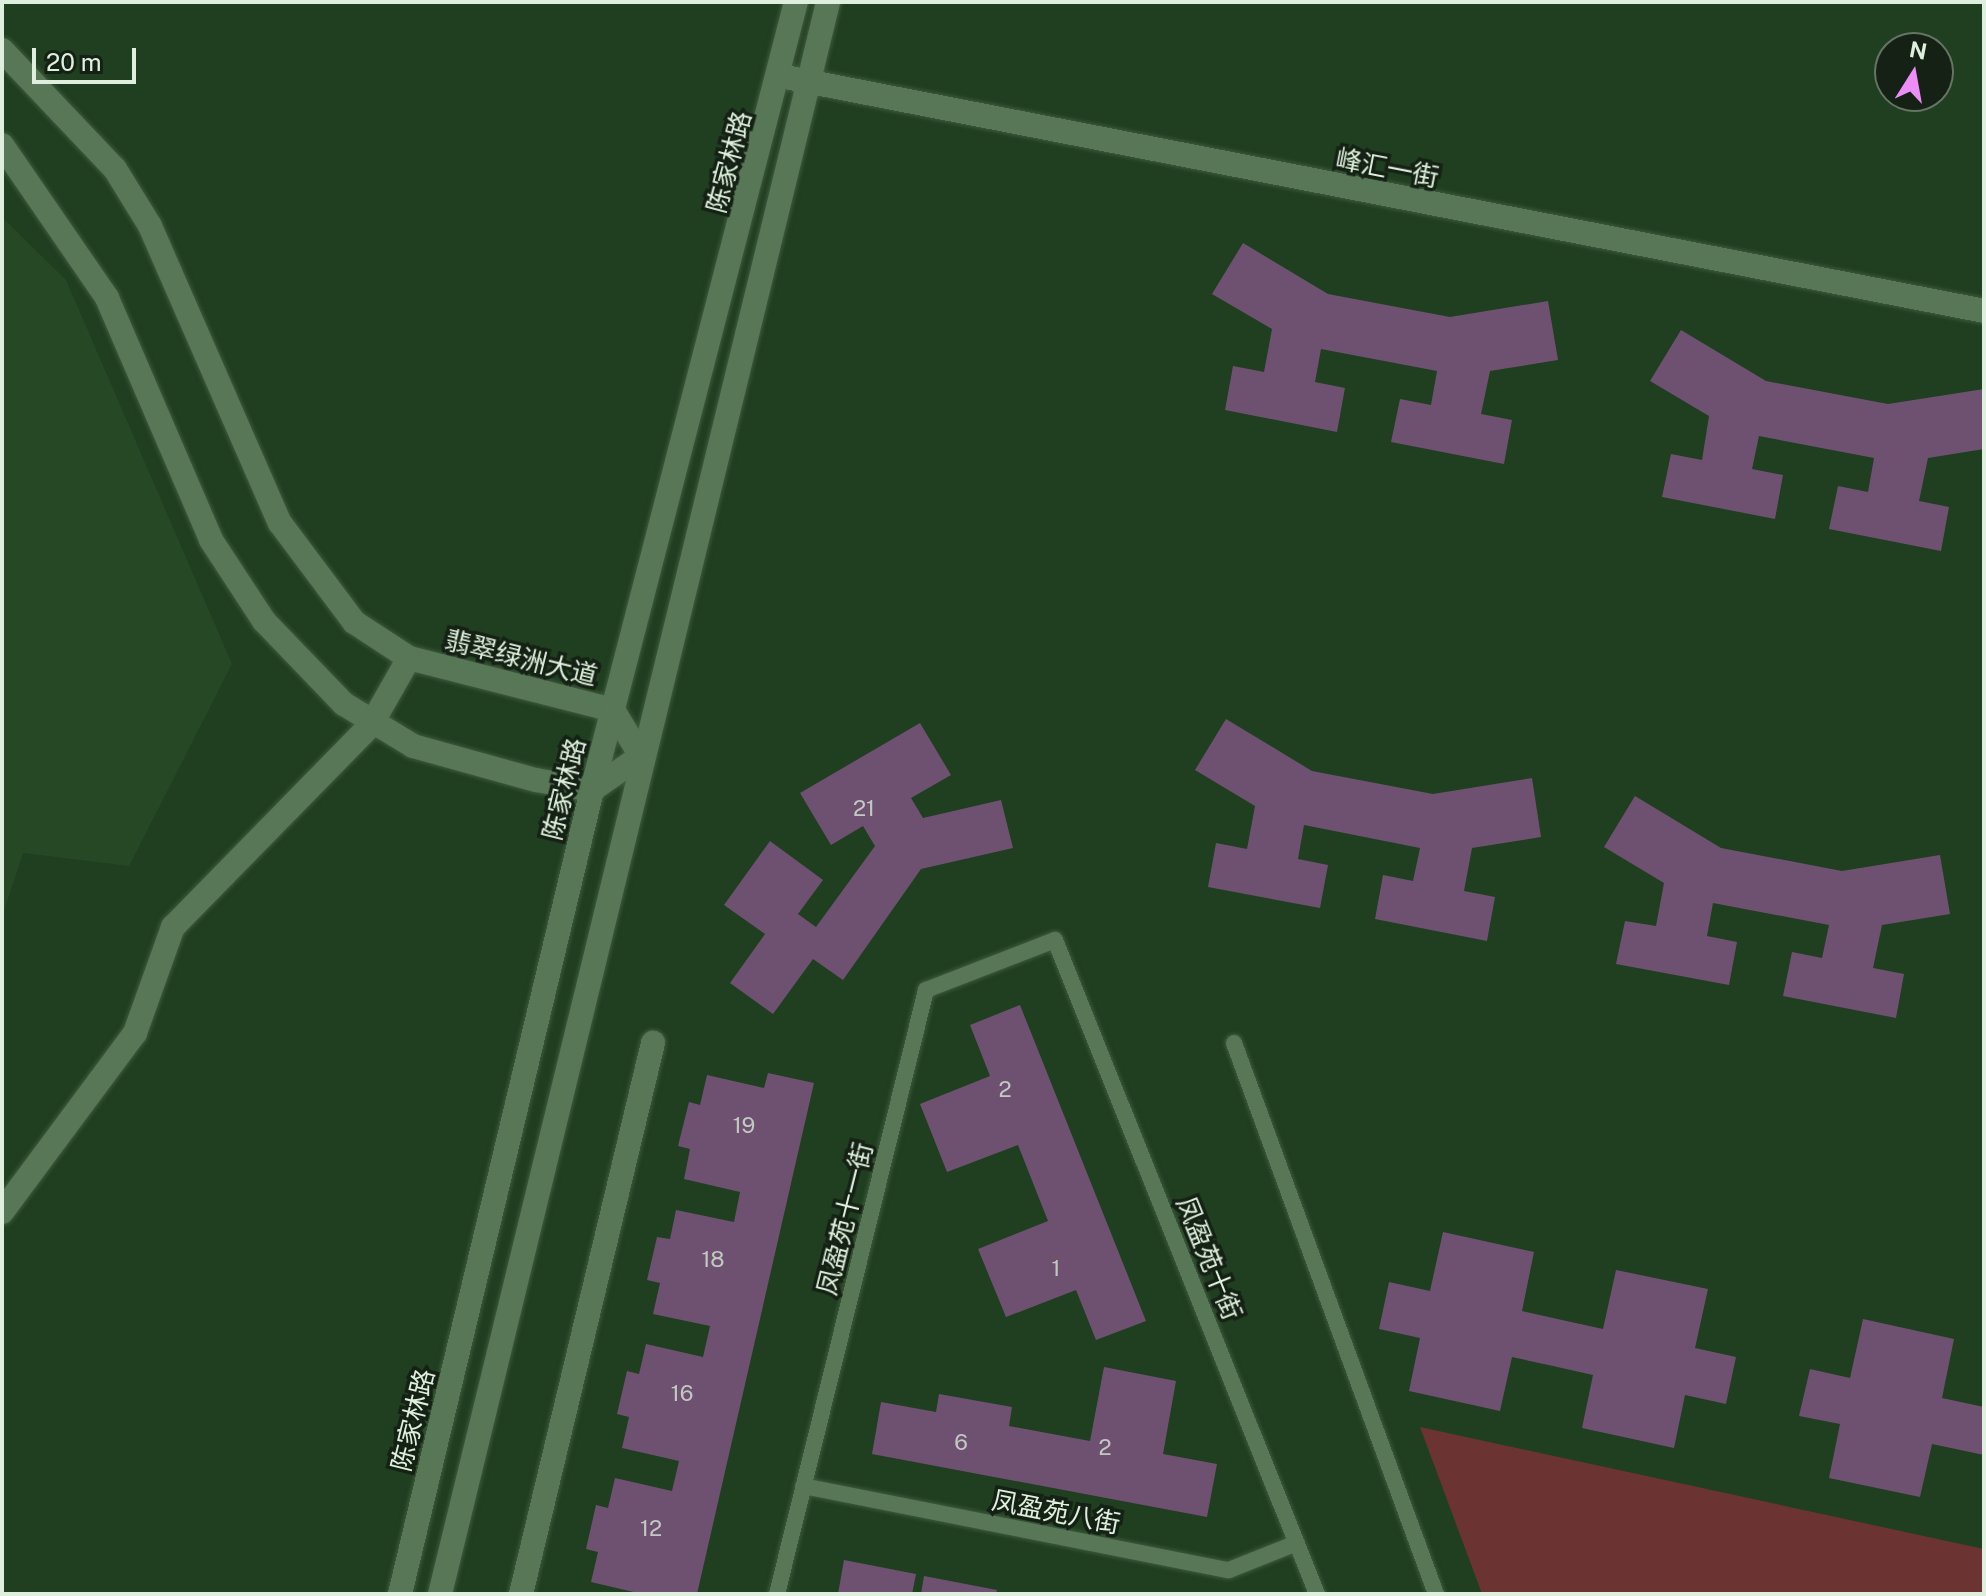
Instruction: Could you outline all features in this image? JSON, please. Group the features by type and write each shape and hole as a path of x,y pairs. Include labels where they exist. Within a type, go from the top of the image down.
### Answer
{"street":[{"path":"440,1594 641,756 827,7"},
{"name":"陈家林路","path":"400,1594 592,790 772,111 795,8"},
{"name":"翡翠绿洲大道","path":"2,50 115,169 150,226 258,476 311,570 354,622 409,658 613,710 641,756"},
{"name":"峰汇一街","path":"780,76 1984,311"},
{"path":"2,145 107,298 211,540 264,621 371,725 413,746 592,790 641,756"},
{"path":"2,1212 135,1033 173,927 371,725 409,658"},
{"path":"521,1594 653,1043"}],"lane":[{"name":"凤盈苑十一街","path":"777,1594 926,990 1055,940"},
{"name":"凤盈苑十街","path":"1055,940 1317,1594"},
{"path":"1234,1043 1436,1594"},
{"name":"凤盈苑八街","path":"803,1486 1229,1570 1297,1543"}],"shaded area":[{"path":"2,217 66,280 232,664 129,866 23,853 2,917"},
{"path":"1420,1427 1984,1549 1984,1594 1482,1594"}],"building":[{"path":"1243,243 1328,294 1450,317 1548,301 1558,360 1490,371 1481,414 1512,420 1504,464 1391,442 1400,399 1431,405 1437,371 1321,349 1315,382 1345,388 1337,432 1225,410 1233,366 1264,372 1272,329 1212,294"},
{"path":"1681,330 1766,381 1888,404 1984,389 1984,449 1928,458 1919,501 1949,507 1941,551 1829,529 1838,486 1868,492 1874,458 1759,436 1752,469 1783,475 1775,519 1662,497 1671,454 1702,460 1709,416 1650,381"},
{"path":"1226,719 1312,771 1433,794 1532,778 1541,837 1472,848 1464,891 1495,897 1487,941 1375,919 1383,875 1413,881 1420,848 1304,825 1298,859 1328,865 1320,908 1208,887 1216,843 1247,849 1255,806 1195,770"},
{"path":"920,723 951,775 911,798 923,818 1001,800 1013,848 921,869 843,980 813,959 773,1014 730,983 765,934 724,905 770,841 823,880 798,914 816,927 875,846 863,826 831,845 800,793"},
{"path":"1635,796 1721,848 1842,871 1940,855 1950,914 1882,925 1873,968 1904,974 1896,1018 1783,996 1792,952 1822,958 1829,925 1713,903 1707,936 1737,942 1729,985 1616,964 1625,921 1656,926 1664,883 1604,847"},
{"path":"1020,1005 1146,1321 1096,1340 1076,1290 1006,1317 978,1249 1048,1221 1018,1145 947,1172 920,1104 990,1076 970,1025"},
{"path":"768,1073 814,1083 697,1594 642,1594 591,1582 598,1552 586,1549 596,1505 608,1508 615,1478 672,1491 679,1461 622,1448 629,1417 617,1414 627,1371 639,1374 646,1344 703,1357 710,1326 653,1314 660,1283 647,1280 657,1237 670,1239 676,1210 734,1222 740,1192 684,1179 690,1149 678,1146 689,1102 700,1105 707,1075 764,1088"},
{"path":"1443,1232 1534,1252 1522,1311 1603,1329 1616,1270 1708,1289 1695,1348 1736,1357 1726,1404 1685,1395 1674,1448 1582,1428 1593,1375 1512,1357 1500,1411 1409,1391 1420,1338 1379,1329 1389,1282 1430,1291"},
{"path":"1863,1319 1954,1339 1942,1398 1984,1407 1984,1455 1932,1444 1920,1497 1829,1478 1840,1424 1799,1416 1810,1369 1850,1378"},
{"path":"1104,1367 1176,1381 1163,1454 1217,1464 1207,1517 872,1454 881,1402 936,1412 939,1394 1012,1407 1009,1426 1090,1441"},
{"path":"844,1560 916,1574 912,1594 838,1594"},
{"path":"924,1576 997,1590 996,1594 921,1594"}]}
